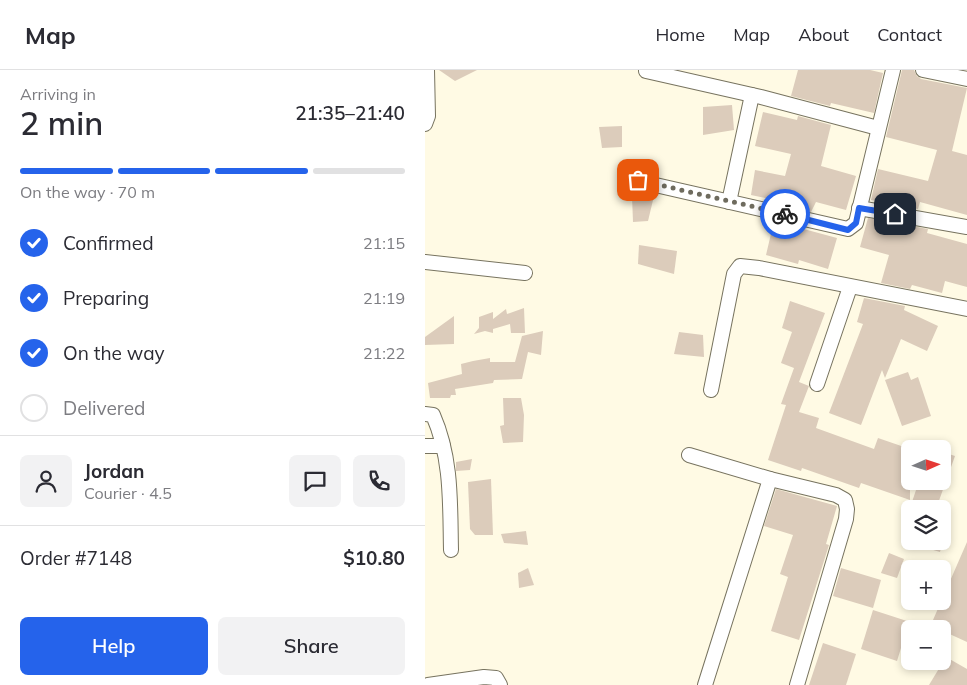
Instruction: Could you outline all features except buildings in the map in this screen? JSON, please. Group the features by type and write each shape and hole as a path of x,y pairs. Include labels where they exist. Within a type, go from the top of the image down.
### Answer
{"street":[{"path":"425,124 428,116 427,70"},
{"path":"638,180 848,230 856,223 893,70"},
{"path":"923,70 967,79"},
{"path":"646,71 752,95 878,128"},
{"path":"729,202 752,95"},
{"path":"859,208 967,227"},
{"path":"425,262 525,273"},
{"path":"711,390 736,269 747,266 967,309"},
{"path":"817,384 850,286"},
{"path":"425,414 433,415 448,467 451,550"},
{"path":"425,446 443,446"},
{"path":"689,454 770,479 836,495 845,500 847,509 797,685"},
{"path":"705,685 770,479"},
{"path":"428,685 484,677 496,678 500,685"}],"way so far":[{"path":"638,180 785,214"}],"route":[{"path":"785,214 848,230 856,223 859,208 895,214"}]}
